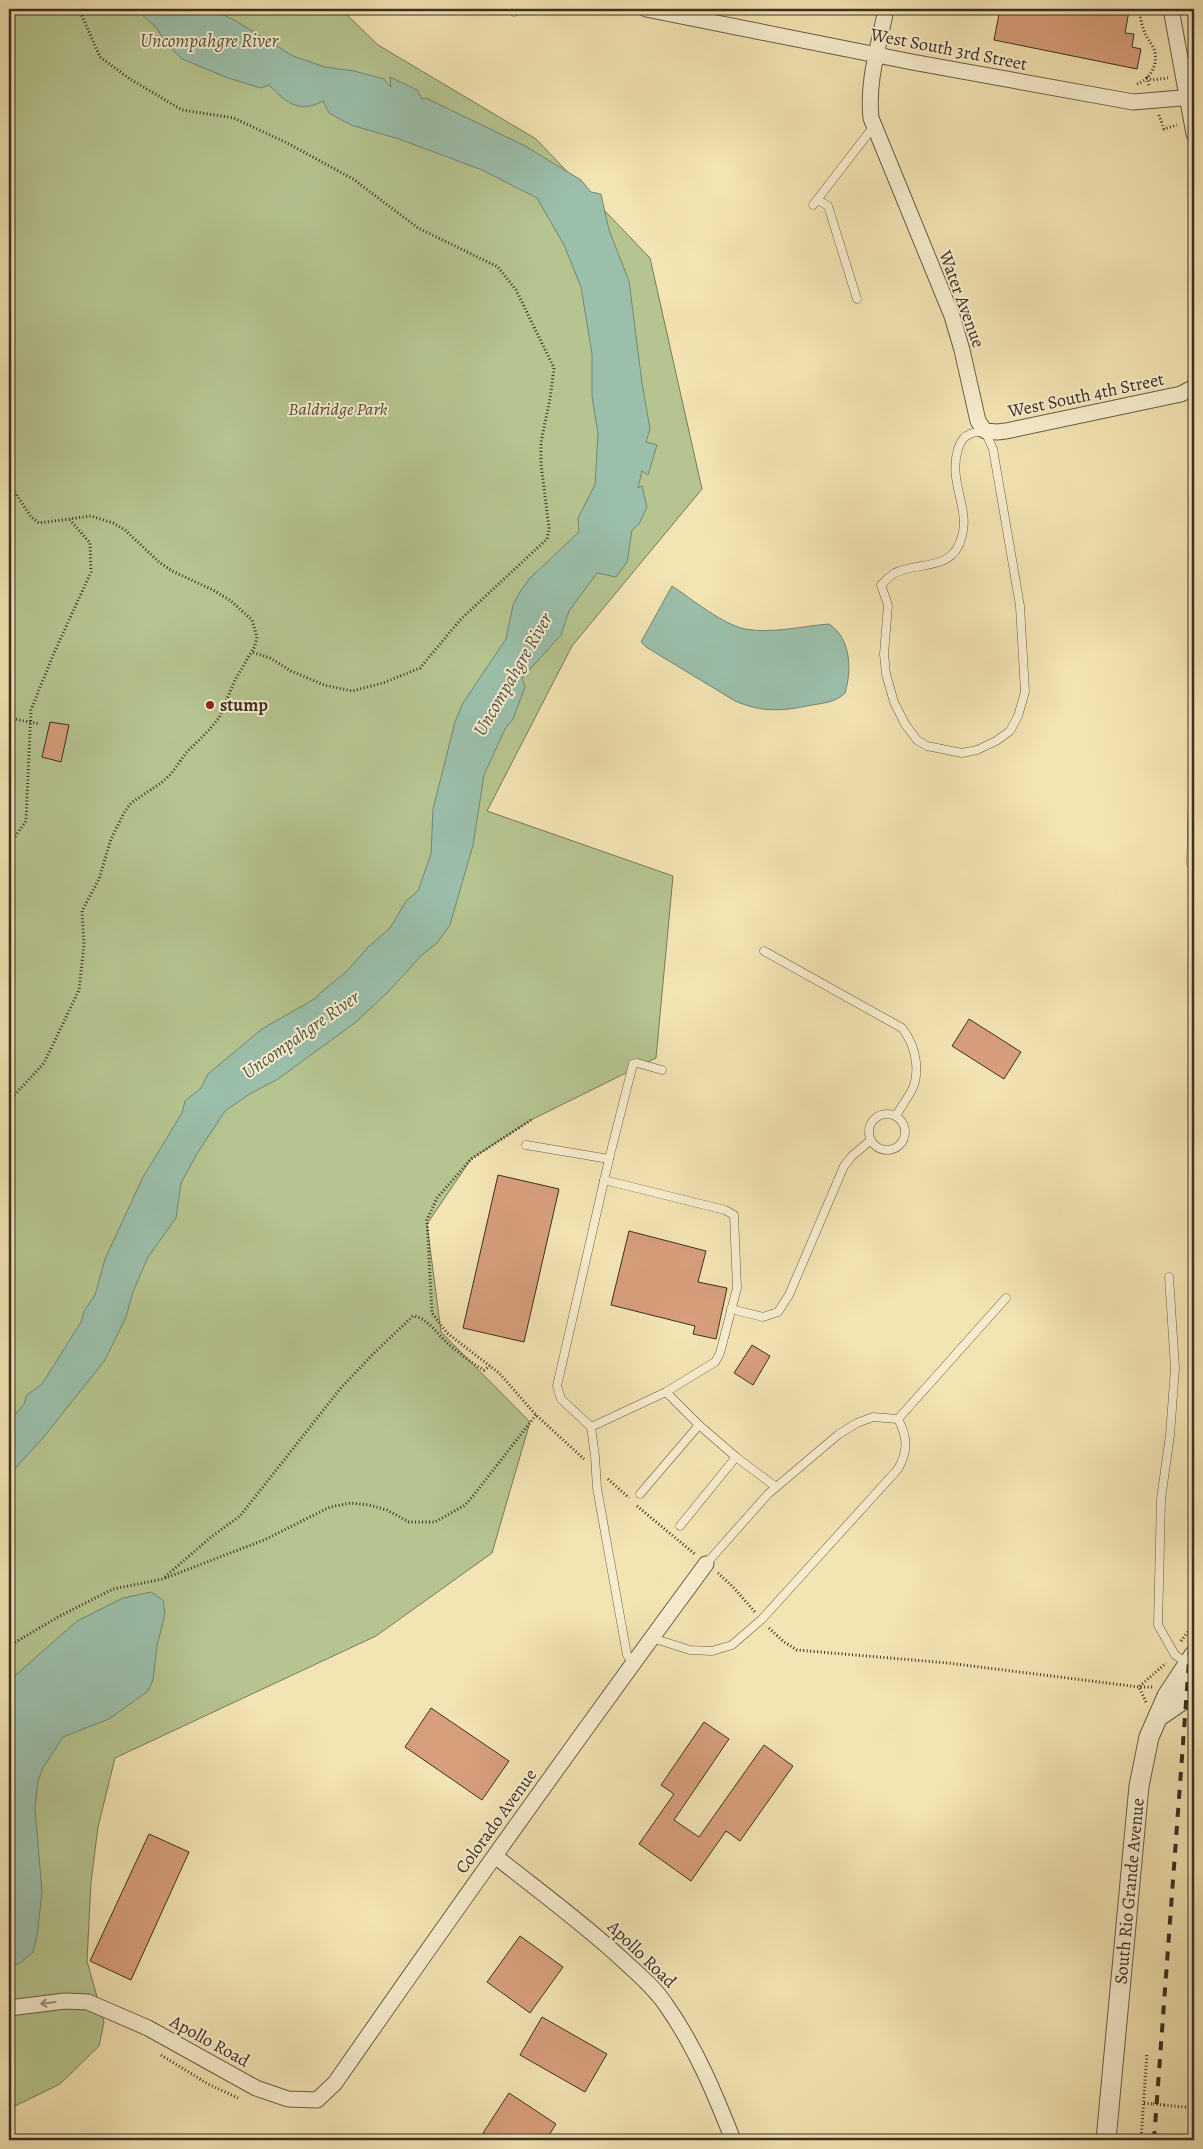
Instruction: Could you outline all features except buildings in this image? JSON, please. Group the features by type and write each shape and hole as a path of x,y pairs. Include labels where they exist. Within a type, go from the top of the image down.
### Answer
{"street":[{"name":"West South 3rd Street","path":"646,9 1133,102 1191,98"},
{"name":"Water Avenue","path":"886,9 872,73 869,96 871,118 952,316 962,350 978,421 985,431"},
{"path":"1171,9 1191,98 1194,134"},
{"name":"West South 4th Street","path":"985,431 1006,431 1181,394 1194,387"},
{"name":"Colorado Avenue","path":"317,2100 335,2083 467,1892 706,1564"},
{"name":"South Rio Grande Avenue","path":"1106,2140 1138,1786 1149,1737 1157,1717 1173,1686 1192,1660"},
{"path":"1157,1717 1187,1697 1194,1690"},
{"name":"Apollo Road","path":"495,1856 580,1922 654,1990 666,2004 704,2070 733,2140"},
{"name":"Apollo Road","path":"9,2008 65,2001 88,2002 148,2028 256,2088 288,2099 317,2100"}],"lane":[{"path":"857,299 828,206 815,202 874,126"},
{"name":"Water Avenue","path":"985,431 993,449 1020,606 1026,692 1018,716 1010,731 996,741 977,750 962,753 927,746 917,740 905,724 894,702 886,674 884,654 888,605 881,585 893,574 950,557 959,546 963,534 962,514 954,469 955,459 960,444 968,434 985,431"},
{"path":"1194,745 1191,864 1194,868"},
{"path":"764,951 902,1028 911,1039 916,1065 914,1084 896,1116"},
{"path":"634,1664 627,1655 596,1488 596,1469 591,1427 561,1399 557,1386 604,1180 633,1064 637,1063 662,1070"},
{"path":"1192,1078 1194,1063"},
{"path":"885,1114 896,1116 901,1120 905,1131 901,1143 897,1147 885,1150 879,1148 871,1140 870,1129 875,1119 885,1114"},
{"path":"731,1309 763,1317 778,1312 789,1295 844,1166 852,1156 871,1140"},
{"path":"526,1145 609,1159"},
{"path":"591,1427 666,1392 715,1362 720,1353 737,1288 734,1215 725,1210 604,1180"},
{"path":"1169,1277 1175,1368 1170,1435 1161,1499 1158,1624 1174,1655 1192,1660"},
{"path":"898,1420 1006,1298"},
{"path":"666,1392 699,1425 736,1457 776,1487"},
{"path":"706,1564 776,1487 838,1434 857,1422 873,1417 898,1420"},
{"path":"652,1638 690,1650 712,1651 732,1645 762,1619 898,1469 905,1456 906,1442 904,1431 898,1420"},
{"path":"640,1494 699,1425"},
{"path":"680,1526 736,1457"}],"path":[{"path":"79,9 100,57 130,79 182,110 234,118 289,144 353,179 418,228 498,267 516,290 554,368 541,442 541,464 549,528 547,539 461,619 420,668 383,683 352,690 324,686 291,671 270,658 252,652"},
{"path":"1137,84 1143,82 1153,71 1155,59 1155,51 1146,36 1139,9"},
{"path":"9,483 31,517 39,522 70,520 80,516 91,516 113,523 136,539 159,562 172,571 222,594 252,620 257,637 252,652 235,680 219,718 186,753 171,774 131,803 124,813 111,839 99,879 82,911 84,945 79,990 44,1063 9,1101"},
{"path":"9,844 26,821 31,710 91,572 90,543 70,520"},
{"path":"9,718 40,724"},
{"path":"531,1120 471,1159 438,1198 427,1220 432,1313 447,1333 509,1383 536,1415 734,1587 784,1642 796,1650 948,1663 1139,1687 1173,1686"},
{"path":"163,1579 240,1516 340,1389 413,1316 418,1316 430,1324 446,1342 477,1366 484,1370 490,1366"},
{"path":"9,1646 58,1616 113,1588 163,1579 264,1540 305,1519 341,1504 369,1505 387,1510 410,1522 435,1522 465,1505 536,1415"},
{"path":"156,2052 208,2084 243,2100"},
{"path":"1141,2140 1147,2053"},
{"path":"1144,2103 1194,2108"}],"green space":[{"name":"Baldridge Park","path":"9,9 341,9 378,45 536,139 650,258 702,489 572,646 487,811 673,876 656,1058 531,1120 471,1159 427,1224 441,1332 530,1422 492,1553 376,1636 115,1758 98,1827 91,1882 87,1961 104,2022 99,2046 60,2084 9,2109"}],"water":[{"name":"Uncompahgre River","path":"135,9 211,9 236,21 293,56 325,67 354,71 384,79 391,87 390,77 417,90 422,99 426,98 525,146 581,180 591,192 601,194 609,230 629,281 650,429 646,442 657,445 648,475 642,471 638,488 642,486 647,507 639,524 632,530 627,562 616,577 597,573 569,611 561,635 522,678 525,687 513,719 505,729 484,775 473,845 450,925 437,943 422,955 388,992 356,1022 278,1079 248,1095 225,1111 198,1152 181,1183 176,1218 148,1257 133,1292 126,1317 105,1360 43,1438 9,1475 9,1422 24,1404 27,1395 42,1384 81,1322 84,1311 95,1295 105,1259 143,1177 182,1113 185,1101 201,1088 208,1074 262,1029 316,998 347,971 367,948 390,928 406,901 418,891 431,854 433,809 455,722 463,703 506,639 513,605 520,592 530,578 579,532 578,518 595,485 598,433 592,397 592,354 581,287 564,245 537,198 482,170 399,139 351,125 329,113 323,101 307,107 294,105 269,85 261,88 228,78 182,59 165,42 156,27"},
{"path":"672,586 717,617 745,629 766,631 829,624 842,637 846,646 849,674 845,693 830,702 802,707 782,710 755,708 735,701 646,647 641,642"},
{"path":"151,1592 163,1600 165,1614 157,1646 153,1680 148,1691 109,1719 63,1737 43,1768 38,1781 35,1808 42,1892 37,1936 33,1952 20,1963 9,1967 9,1681 77,1621 123,1598"}],"railway":[{"path":"1154,2140 1194,1593"}],"place":[{"name":"stump","path":"210,705"}]}
